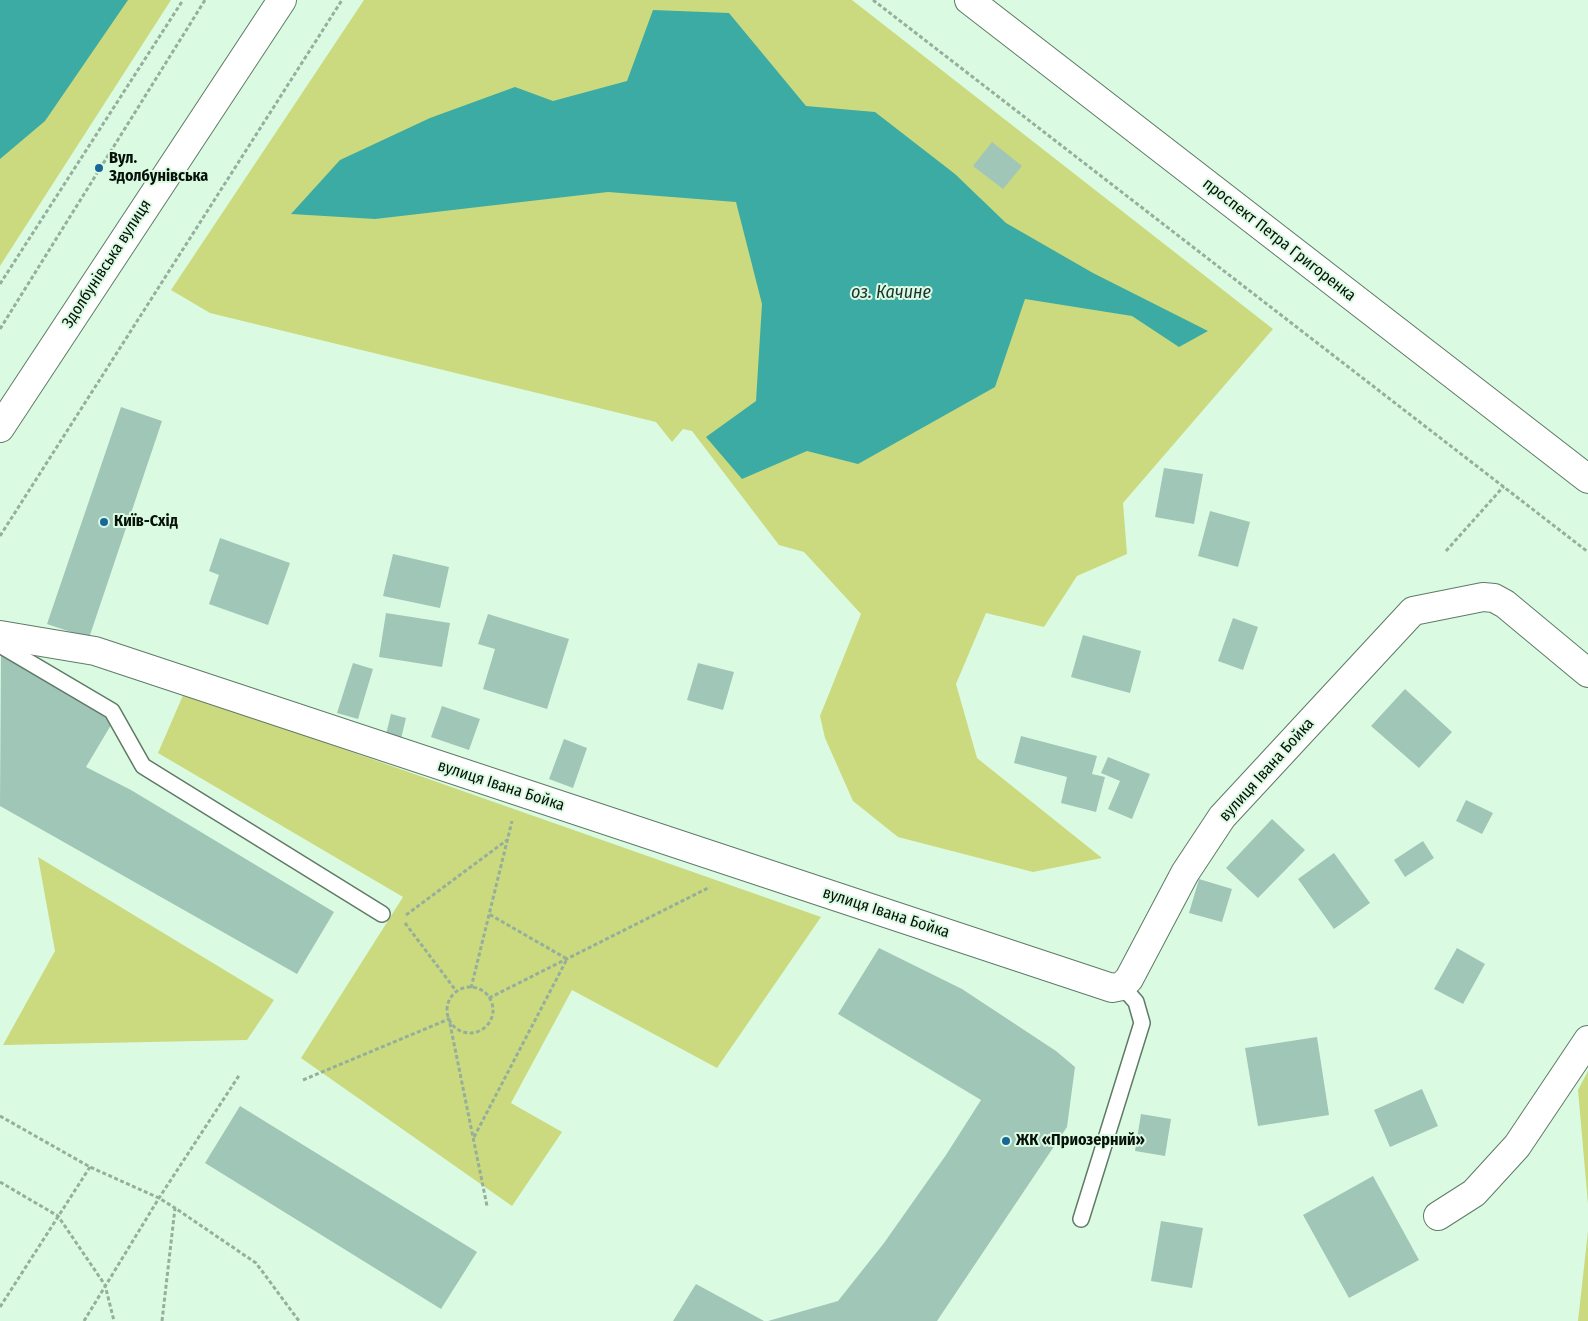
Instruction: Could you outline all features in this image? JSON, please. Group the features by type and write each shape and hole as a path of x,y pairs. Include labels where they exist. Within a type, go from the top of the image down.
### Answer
{"street":[{"name":"Здолбунівська вулиця","path":"0,428 282,0"},
{"name":"проспект Петра Григоренка","path":"969,0 1588,479"},
{"name":"вулиця Івана Бойка","path":"0,635 95,651 1112,988 1122,986 1129,979 1185,873 1222,817 1412,611 1483,597 1494,598 1505,604 1588,673"},
{"path":"1438,1216 1474,1193 1517,1146 1588,1040"}],"lane":[{"path":"0,645 112,711 143,766 382,914"},
{"path":"1081,1219 1142,1023 1136,1002 1122,986"}],"path":[{"path":"0,284 182,0"},
{"path":"0,329 205,0"},
{"path":"0,536 342,0"},
{"path":"874,0 1588,552"},
{"path":"1446,551 1504,486"},
{"path":"471,988 519,791"},
{"path":"457,992 402,918 507,840"},
{"path":"489,998 749,868"},
{"path":"489,914 567,959"},
{"path":"473,1138 567,959"},
{"path":"449,1019 453,1026 466,1033 481,1030 491,1019 492,1005 489,998 478,989 471,988 457,992 448,1004 449,1019 487,1206"},
{"path":"303,1080 449,1019"},
{"path":"84,1321 159,1198 240,1074"},
{"path":"0,1116 90,1167 159,1198 256,1263 299,1321"},
{"path":"0,1307 90,1167"},
{"path":"0,1182 58,1216 105,1285 114,1321"},
{"path":"162,1321 175,1208"}],"green space":[{"path":"0,0 171,0 0,266"},
{"path":"364,0 852,0 1273,329 1123,503 1127,554 1077,576 1044,627 986,613 956,684 977,758 1102,858 1033,872 898,837 853,801 825,738 820,716 861,614 804,552 779,545 692,431 683,429 672,442 656,422 210,313 171,290"},
{"path":"184,693 821,917 717,1068 572,990 511,1103 562,1132 512,1206 301,1058 403,897 158,753"},
{"path":"38,857 274,1000 247,1040 3,1045 55,951"},
{"path":"1588,1071 1588,1204 1578,1090"},
{"path":"1588,1231 1588,1321 1578,1321"}],"water":[{"path":"0,0 128,0 45,121 0,159"},
{"name":"оз. Качине","path":"653,10 729,13 806,106 875,112 955,174 1006,223 1093,273 1208,331 1179,347 1132,316 1025,299 995,387 858,464 807,451 742,479 706,437 756,401 762,304 736,202 608,192 375,219 291,214 340,160 430,118 515,87 553,101 627,81"}],"building":[{"path":"992,142 1022,166 1003,189 973,166"},
{"name":"Київ-Схід","path":"121,407 162,421 89,638 47,624"},
{"path":"1164,468 1203,474 1194,524 1155,517"},
{"path":"1210,511 1250,522 1238,567 1198,556"},
{"path":"220,538 290,563 268,625 209,604 219,575 209,571"},
{"path":"393,554 449,567 440,608 383,596"},
{"path":"386,613 450,623 442,667 379,657"},
{"path":"488,614 569,639 547,709 483,689 495,649 478,644"},
{"path":"1233,618 1258,627 1243,670 1218,661"},
{"path":"1083,635 1141,651 1130,693 1071,677"},
{"path":"1,654 114,720 86,767 131,790 334,912 297,974 0,806"},
{"path":"353,663 373,669 358,719 337,713"},
{"path":"698,663 734,672 723,710 687,700"},
{"path":"1405,689 1452,732 1419,768 1371,726"},
{"path":"442,706 480,719 469,750 431,737"},
{"path":"391,714 406,718 401,739 386,734"},
{"path":"1021,736 1097,756 1092,774 1105,777 1096,812 1061,803 1067,777 1014,763"},
{"path":"564,739 587,748 573,788 549,779"},
{"path":"1108,757 1150,774 1132,819 1108,809 1120,781 1101,773"},
{"path":"1466,800 1493,813 1482,834 1456,821"},
{"path":"1272,819 1305,850 1258,898 1226,868"},
{"path":"1423,841 1434,858 1405,877 1394,860"},
{"path":"1334,853 1370,903 1334,929 1298,879"},
{"path":"1199,879 1232,889 1222,922 1189,913"},
{"name":"ЖК «Приозерний»","path":"879,948 962,989 1056,1051 1075,1067 1067,1127 937,1321 768,1321 838,1301 884,1243 946,1155 981,1100 838,1014"},
{"path":"1457,948 1485,964 1463,1004 1434,989"},
{"path":"1317,1037 1329,1115 1258,1126 1245,1048"},
{"path":"1422,1089 1438,1126 1390,1147 1374,1110"},
{"path":"240,1106 477,1252 441,1309 205,1163"},
{"path":"1141,1114 1171,1119 1165,1156 1135,1151"},
{"path":"1373,1176 1419,1260 1349,1298 1303,1215"},
{"path":"1161,1221 1203,1228 1192,1288 1151,1281"},
{"path":"696,1284 764,1321 673,1321"}],"place":[{"name":"Вул. Здолбунівська","path":"99,168"},
{"name":"Київ-Схід","path":"104,522"},
{"name":"ЖК «Приозерний»","path":"1006,1141"}]}
